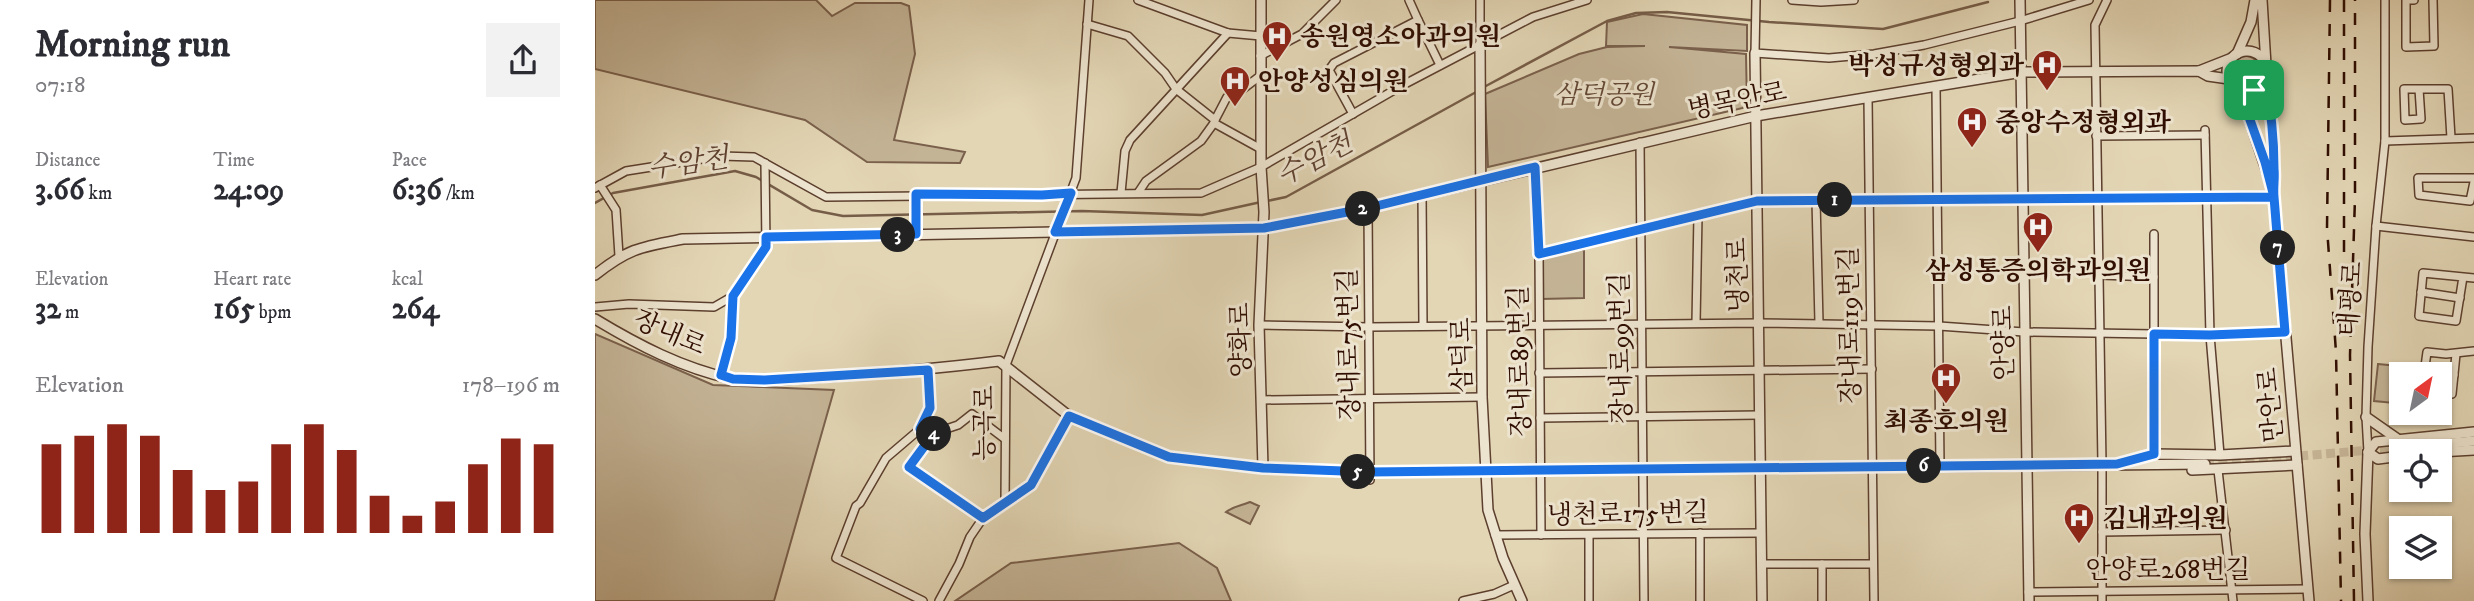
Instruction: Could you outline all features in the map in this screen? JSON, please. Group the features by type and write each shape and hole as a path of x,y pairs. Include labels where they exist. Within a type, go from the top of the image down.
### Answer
{"street":[{"name":"능곡로","path":"1005,502 1006,365 1076,178 1089,0"},
{"path":"1138,0 1228,33 1261,36"},
{"path":"1261,0 1261,167"},
{"path":"1260,56 1302,34 1336,0"},
{"path":"1409,0 1440,65"},
{"path":"1480,0 1480,45"},
{"path":"619,256 615,206 599,187 627,171 721,156 754,158 765,167 826,197 1201,193 1261,167 1440,65 1533,17 1587,0"},
{"path":"1792,0 1854,0"},
{"name":"안양로","path":"2020,0 2029,596"},
{"path":"1756,4 1755,53 1829,58 1874,54 1924,45 2020,21 2089,0"},
{"path":"2102,601 2095,25 2107,0"},
{"path":"2229,79 2228,64 2235,56 2251,22 2255,0"},
{"path":"2239,89 2254,90 2265,80 2262,0"},
{"name":"태평로","path":"2368,601 2365,534 2368,452 2366,417 2376,226 2385,141 2385,0"},
{"path":"2414,0 2406,0 2406,47 2434,46 2433,0"},
{"path":"1353,114 1329,70 1333,63 1418,20"},
{"path":"1087,24 1128,36 1165,73 1176,89 1215,122 1261,149"},
{"path":"1121,193 1126,146 1228,33"},
{"name":"삼덕로","path":"1480,45 1482,397 1487,510 1522,601"},
{"path":"2199,71 2252,52 2263,60 2266,66"},
{"name":"냉천로","path":"1755,53 1762,601"},
{"path":"1539,254 1757,201 2097,199 2273,193 2239,89 2229,79 2208,76 2199,71"},
{"name":"병목안로","path":"595,275 619,256 635,248 683,239 1264,228 1368,208 1756,116 1868,97 2022,72 2199,71"},
{"path":"1138,193 1146,181 1201,141 1215,122 1227,97 1260,76"},
{"name":"만안로","path":"2265,80 2275,171 2273,193 2309,601"},
{"path":"1936,87 1940,466"},
{"path":"2419,89 2421,120 2405,120 2404,89 2419,89 2448,89 2451,138"},
{"name":"장내로119번길","path":"1868,97 1874,601"},
{"path":"2096,136 2205,133 2210,335 2220,455"},
{"path":"2385,141 2474,138"},
{"name":"장내로99번길","path":"1640,142 1644,601"},
{"path":"595,307 629,304 714,307 733,296 766,247 765,167"},
{"name":"양화로","path":"1261,167 1264,228 1259,325 1263,468"},
{"name":"장내로89번길","path":"1535,167 1539,254 1541,470"},
{"path":"2418,178 2474,180 2470,201 2419,195 2418,178"},
{"path":"1422,194 1423,326"},
{"path":"916,198 916,234"},
{"path":"1816,200 1819,323"},
{"name":"장내로75번길","path":"1368,208 1370,476"},
{"path":"1696,323 1698,215"},
{"path":"2376,226 2474,237"},
{"path":"2154,234 2154,454"},
{"path":"2463,277 2456,321 2419,316 2423,273 2474,278"},
{"path":"2100,275 2154,277"},
{"path":"2421,292 2460,298"},
{"path":"721,375 731,338 733,296"},
{"name":"장내로","path":"595,319 640,346 733,379 765,380 928,370 999,361 1006,365"},
{"path":"1259,325 1369,327 1819,323 1939,326 2024,332 2210,335 2285,332"},
{"path":"2426,362 2427,352 2456,354 2474,351"},
{"path":"2452,394 2456,354"},
{"path":"1006,365 1069,416 1169,457 1263,468 1370,476 1541,470 2205,464"},
{"path":"1539,373 1872,369"},
{"path":"923,601 836,558 856,506 879,467 920,429 930,408 928,370"},
{"path":"1262,400 1482,397"},
{"path":"920,429 934,433 958,425 972,414 1005,439"},
{"path":"1540,418 1759,415"},
{"path":"939,601 970,537 983,518 1031,485 1069,416"},
{"path":"2366,417 2398,439"},
{"path":"2408,439 2474,432"},
{"path":"934,433 909,467 983,518"},
{"path":"2389,441 2376,442 2368,452 2378,459 2389,458"},
{"path":"2452,443 2474,441"},
{"path":"2452,451 2474,450"},
{"path":"2117,464 2154,454 2220,455 2295,451"},
{"path":"2117,464 2150,470 2218,470 2297,465"},
{"path":"1541,470 1541,535"},
{"path":"2218,470 2233,601"},
{"path":"2102,532 2226,530"},
{"path":"1700,533 1700,601"},
{"name":"냉천로175번길","path":"1495,535 1761,533"},
{"path":"1589,535 1589,601"},
{"path":"1761,564 1873,564"},
{"path":"1822,564 1822,601"},
{"path":"1463,601 1494,594 1514,584"},
{"name":"안양로268번길","path":"2029,596 2102,590 2307,589"}],"green space":[{"path":"595,0 816,0 832,16 855,3 901,3 909,6 915,54 894,140 965,152 960,163 867,162 805,120 595,69"},
{"name":"삼덕공원","path":"1643,14 1747,25 1747,51 1669,47 1746,54 1747,107 1488,167 1485,94 1579,54 1607,47 1645,46 1606,46 1607,22"},
{"path":"2246,56 2255,60 2259,69 2255,78 2246,82 2237,78 2233,69 2237,60"},
{"path":"1581,248 1584,251 1584,298 1541,299 1544,254"},
{"path":"595,334 713,385 834,390 774,601 595,601"},
{"path":"2378,364 2389,365 2389,402 2374,401"},
{"path":"1250,502 1259,506 1250,524 1226,512 1235,507"},
{"path":"1179,543 1217,568 1231,601 955,601 1011,563"}],"waterway":[{"name":"수암천","path":"1484,87 1607,21 1636,13 1667,12 1883,29 1988,2"},
{"name":"수암천","path":"1267,201 1286,197 1478,91"},
{"name":"수암천","path":"595,203 613,193 735,171 756,177 812,210 843,216 1082,211 1202,215 1261,202"}],"tunnel":[{"path":"2205,464 2389,448"}],"railway":[{"path":"2330,0 2327,228 2336,352 2341,601"},
{"path":"2344,0 2344,255"},
{"path":"2354,601 2350,355 2355,198 2355,0"}],"place":[{"name":"송원영소아과의원","path":"1277,63"},
{"name":"박성규성형외과","path":"2047,92"},
{"name":"안양성심의원","path":"1235,108"},
{"name":"중앙수정형외과","path":"1972,149"},
{"name":"삼성통증의학과의원","path":"2038,254"},
{"name":"최종호의원","path":"1946,405"},
{"name":"김내과의원","path":"2079,545"}],"route":[{"path":"2254,90 2239,89 2265,162 2274,197 1757,201 1539,254 1535,167 1368,208 1264,228 1055,232 1071,193 916,194 916,234 766,237 766,247 733,296 731,338 721,375 733,379 765,380 928,370 930,408 920,429 934,433 909,467 983,518 1031,485 1069,416 1169,457 1263,468 1370,472 2117,464 2154,454 2154,334 2285,332 2274,197 2273,189 2275,171 2271,119 2265,80 2254,90"}]}
